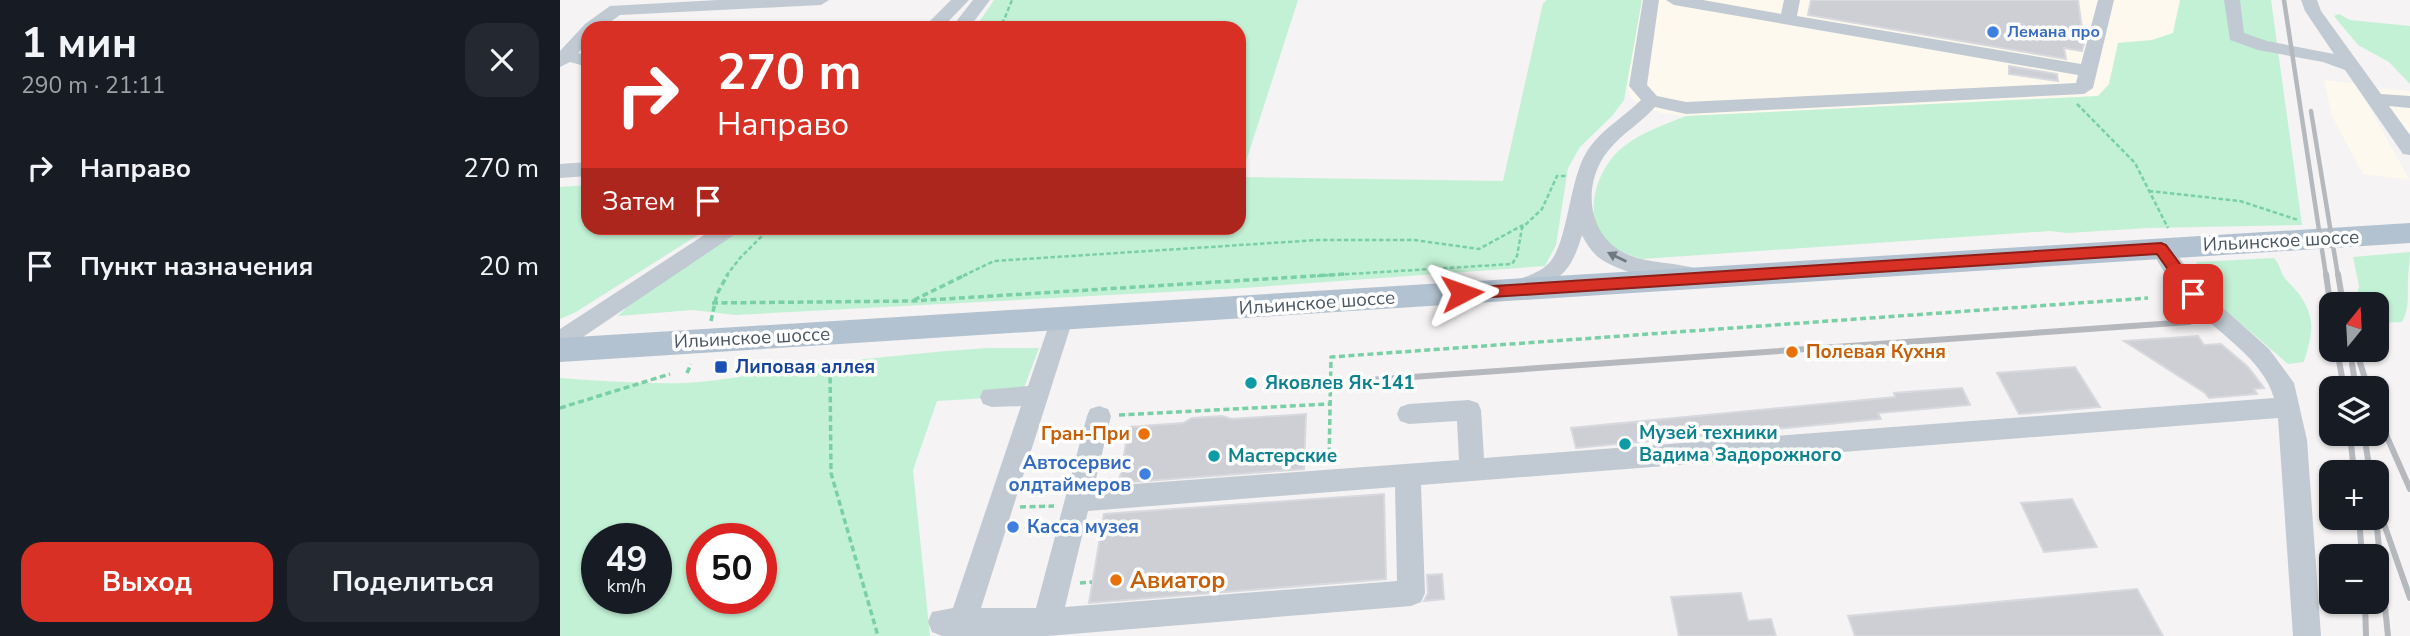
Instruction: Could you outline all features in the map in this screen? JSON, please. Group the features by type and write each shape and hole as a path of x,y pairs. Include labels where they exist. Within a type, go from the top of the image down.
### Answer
{"main road":[{"name":"Ильинское шоссе","path":"560,350 2410,233"}],"street":[{"path":"600,21 616,10 821,0"},
{"path":"939,21 961,0"},
{"path":"966,21 982,0"},
{"path":"1651,0 1638,86 1651,100 1686,108 2084,88 2106,0"},
{"path":"1674,0 2088,71"},
{"path":"1788,19 1792,0"},
{"path":"2232,0 2236,36 2334,59 2354,67"},
{"path":"2309,0 2314,11 2408,143"},
{"path":"581,37 564,53 581,59"},
{"path":"2380,106 2409,109"},
{"path":"560,171 581,170"},
{"path":"1578,201 1584,225 1590,236 1611,256 1663,271 1707,278"},
{"path":"1514,290 1557,268 1567,247 1578,201"},
{"path":"560,341 719,235"},
{"path":"2172,248 2193,294 2261,356 2282,383 2289,407 2307,636"},
{"path":"1062,319 1002,508 954,626 1047,622 1411,593 1408,475"},
{"path":"992,397 1038,395"},
{"path":"1077,503 1328,481 2289,407"},
{"path":"1409,414 1469,410 1472,470"},
{"path":"1047,622 1099,416"}],"lane":[{"path":"1578,201 1584,176 1595,153 1639,116 1651,100"}],"path":[{"path":"1002,21 1012,0"},
{"path":"2062,89 2130,157 2150,191 2172,248"},
{"path":"912,301 994,261 1318,240 1414,240 1479,249 1542,211 1551,184 1557,176 1584,176"},
{"path":"2150,191 2240,201 2295,220 2307,221"},
{"path":"712,303 912,301 1512,264 1520,249 1520,234 1524,224"},
{"path":"711,327 712,303 738,257 762,235"},
{"path":"1328,481 1331,357 2148,298"},
{"path":"687,373 691,364"},
{"path":"830,368 831,473 878,636"},
{"path":"560,408 670,374"},
{"path":"1099,416 1330,404"},
{"path":"1002,508 1077,503"}],"shaded area":[{"path":"1642,0 2180,0 2173,33 2152,40 2118,43 2109,84 2098,96 1686,116 1661,113 1631,98 1627,86"},
{"path":"2324,80 2356,84 2410,180 2363,174 2332,116"},
{"path":"2376,88 2410,91 2410,135"}],"green space":[{"path":"994,0 1298,0 1246,161 1246,21 980,21"},
{"path":"1547,0 1642,0 1624,100 1612,116 1580,147 1568,168 1556,245 1545,266 1244,288 735,315 693,310 618,316 632,302 730,235 1246,235 1246,177 1503,181 1543,3"},
{"path":"2180,0 2271,0 2302,225 2148,228 2067,233 2050,231 1642,259 1616,249 1604,239 1597,227 1594,198 1604,169 1613,157 1638,137 1686,116 2098,96 2109,84 2118,43 2152,40 2173,33"},
{"path":"2339,14 2350,20 2410,26 2410,84 2389,62 2358,45 2334,16"},
{"path":"581,186 581,235 698,235 576,312 560,319 560,187"},
{"path":"2410,252 2407,306 2402,322 2389,323 2389,292 2358,292 2353,257"},
{"path":"2274,258 2284,277 2305,303 2311,319 2311,335 2304,362 2288,364 2223,308 2200,273 2196,262"},
{"path":"988,348 1039,348 1021,396 937,401 913,470 930,636 560,636 560,378 637,383 700,382 900,355"}],"building":[{"name":"Лемана про","path":"1811,0 2078,0 2084,44 2082,51 2064,48 2066,59 1808,15"},
{"path":"2009,66 2057,74 2058,81 2009,74"},
{"path":"2198,336 2204,345 2221,344 2248,367 2264,388 2254,389 2257,394 2209,398 2124,341"},
{"path":"2075,367 2100,407 2019,414 1997,373"},
{"path":"1962,388 1970,405 1878,413 1881,419 1576,448 1571,428 1895,397 1894,393"},
{"name":"Мастерские","path":"1306,414 1304,469 1119,483 1129,427 1183,423 1192,418 1222,416 1232,419"},
{"path":"1384,494 1386,579 1089,603 1104,514"},
{"path":"2072,499 2097,547 2044,552 2021,503"},
{"path":"1442,574 1444,599 1424,601 1428,593 1427,575"},
{"path":"2137,589 2163,636 1855,636 1848,616"},
{"path":"1741,593 1748,621 1771,619 1776,636 1679,636 1671,597"}],"railway":[{"path":"2284,0 2326,276"},
{"path":"2311,111 2338,276"},
{"path":"2326,274 2328,292"},
{"path":"2338,274 2341,292"},
{"path":"1355,381 2189,322"},
{"path":"2339,362 2342,376"},
{"path":"2360,362 2364,376"},
{"path":"2352,364 2354,376"},
{"path":"2389,441 2410,489"},
{"path":"2351,446 2353,460"},
{"path":"2366,446 2368,460"},
{"path":"2360,530 2361,544"},
{"path":"2377,530 2388,636"},
{"path":"2386,530 2410,598"},
{"path":"2365,614 2366,636"}],"place":[{"name":"Лемана про","path":"1993,32"},
{"name":"Полевая Кухня","path":"1792,352"},
{"name":"Липовая аллея","path":"721,367"},
{"name":"Яковлев Як-141","path":"1251,383"},
{"name":"Гран-При","path":"1144,434"},
{"name":"Музей техники Вадима Задорожного","path":"1625,444"},
{"name":"Мастерские","path":"1214,456"},
{"name":"Автосервис олдтаймеров","path":"1145,474"},
{"name":"Касса музея","path":"1013,527"},
{"name":"Авиатор","path":"1116,580"}],"route":[{"path":"1462,293 2161,248 2193,294"}]}
